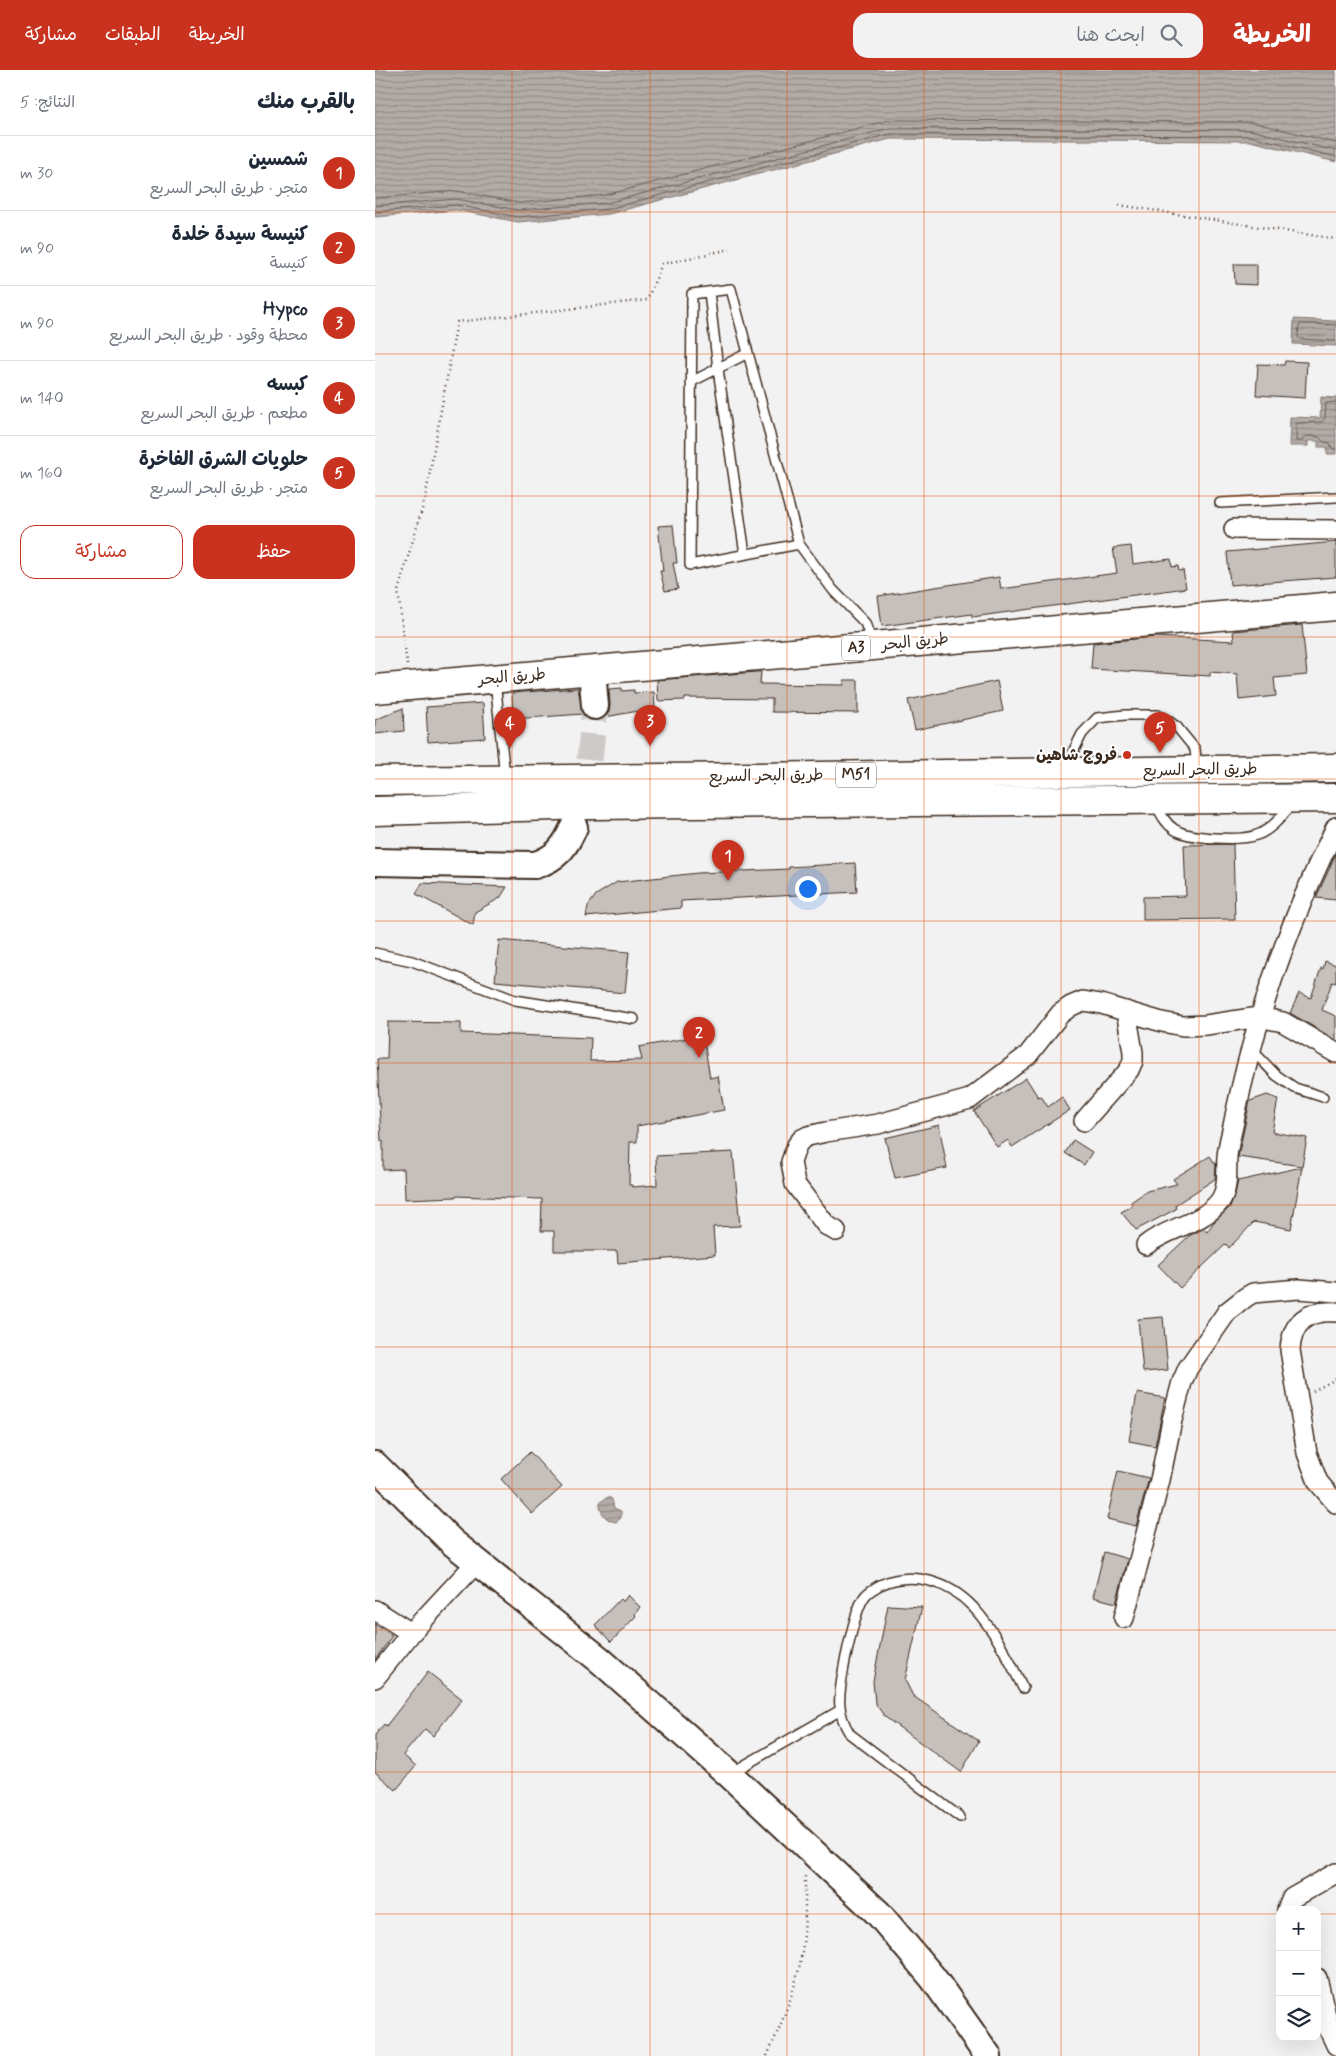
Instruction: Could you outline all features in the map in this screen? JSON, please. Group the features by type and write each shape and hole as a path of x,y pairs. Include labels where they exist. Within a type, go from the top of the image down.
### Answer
{"highway":[{"name":"طريق البحر","path":"375,689 409,684 495,680 690,660 874,647 1052,629 1336,606"},
{"name":"طريق البحر السريع","path":"375,781 1336,768"},
{"name":"طريق البحر السريع","path":"375,811 591,805 1336,798"}],"street":[{"path":"1234,529 1336,530"},
{"path":"592,670 595,706"},
{"path":"375,862 535,865 552,858 565,846 574,827"},
{"path":"1146,1245 1155,1238 1191,1223 1209,1211 1225,1193 1227,1156 1250,1048 1259,1017 1297,912 1336,827"},
{"path":"836,1231 826,1225 795,1184 791,1162 797,1145 802,1140 815,1134 878,1124 970,1099 1028,1055 1060,1014 1071,1006 1083,1001 1183,1026 1206,1025 1259,1017 1283,1022 1336,1053"},
{"path":"1084,1121 1129,1070 1133,1061 1126,1011"},
{"path":"1125,1618 1161,1480 1172,1420 1182,1382 1192,1362 1227,1312 1246,1296 1253,1293 1299,1289 1336,1292"},
{"path":"1336,1312 1321,1312 1308,1316 1294,1329 1291,1336 1290,1350 1307,1453 1313,1473 1336,1503"},
{"path":"375,1465 427,1519 477,1562 600,1660 729,1774 877,1913 933,1978 988,2056"},
{"path":"375,1678 411,1634 477,1562"},
{"path":"375,1610 411,1634"},
{"path":"1289,1906 1292,1898 1336,1874"},
{"path":"1321,1995 1330,2032 1336,2045"}],"lane":[{"path":"799,544 690,565 692,294 731,289 799,544 833,590 865,623 874,647"},
{"path":"709,292 745,554"},
{"path":"691,382 748,353"},
{"path":"1220,503 1336,497"},
{"path":"495,680 505,780"},
{"path":"1063,771 1082,734 1097,718 1125,715 1158,716 1177,727 1195,749 1198,771"},
{"path":"1154,800 1165,820 1175,830 1192,836 1229,838 1257,835 1279,819 1296,798"},
{"path":"375,953 412,961 515,1000 634,1019"},
{"path":"1250,1048 1276,1075 1295,1088 1323,1097"},
{"path":"959,1817 850,1734 839,1711 842,1678 851,1635 865,1596 876,1587 889,1581 912,1577 939,1583 972,1606 1000,1643 1023,1688"},
{"path":"729,1774 839,1711"}],"path":[{"path":"1119,205 1336,240"},
{"path":"409,684 398,591 425,499 457,322 647,300 662,264 731,249"},
{"path":"1299,1399 1336,1379"},
{"path":"767,2056 777,2032 801,1958 804,1935 806,1845"}],"water":[{"path":"375,70 1336,70 1336,162 1250,141 890,139 609,214 518,222 456,210 375,217"},
{"path":"1294,319 1336,321 1336,346 1293,344"},
{"path":"1321,397 1336,398 1336,454 1327,454 1327,447 1318,447 1318,441 1308,441 1308,446 1289,446 1290,417 1320,418"},
{"path":"608,1497 612,1499 614,1508 621,1511 621,1518 616,1522 606,1518 601,1509 600,1502"}],"building":[{"path":"1234,264 1257,264 1257,285 1235,284"},
{"path":"1285,361 1307,362 1305,398 1256,395 1258,364 1284,365"},
{"path":"673,525 677,563 673,563 678,589 665,591 660,571 663,571 658,526"},
{"path":"1336,542 1336,577 1230,585 1227,552"},
{"path":"1131,546 1133,564 1171,559 1172,567 1178,566 1179,571 1183,570 1186,588 972,617 972,614 882,626 878,596 999,577 1001,589 1117,573 1113,548"},
{"path":"1302,625 1307,675 1274,678 1276,696 1239,700 1237,674 1210,672 1210,676 1091,669 1093,643 1156,637 1234,641 1233,631"},
{"path":"761,672 760,684 844,685 844,680 858,680 858,713 772,712 772,699 685,698 685,700 658,701 657,680"},
{"path":"997,681 1003,711 915,730 908,700"},
{"path":"578,688 583,714 513,719 512,693"},
{"path":"622,688 622,691 634,690 634,693 654,692 655,708 605,717 609,712 610,705 609,689"},
{"path":"483,703 485,738 428,742 426,707"},
{"path":"403,708 404,731 375,734 375,720"},
{"path":"1233,844 1235,919 1143,920 1143,897 1186,896 1184,845"},
{"path":"1336,853 1336,900 1316,898 1330,867"},
{"path":"855,863 857,892 681,901 681,908 586,917 588,906 596,895 617,882 698,873 789,869 789,867"},
{"path":"422,883 507,887 500,898 475,912 473,925 416,894"},
{"path":"499,940 629,952 625,993 495,981"},
{"path":"1325,961 1336,965 1336,983 1332,982 1322,1010 1336,1016 1336,1040 1290,1013 1299,993 1311,998"},
{"path":"388,1022 461,1023 461,1033 591,1038 590,1061 642,1060 639,1047 703,1035 710,1078 718,1076 724,1110 637,1126 637,1142 630,1142 629,1185 632,1185 632,1187 657,1185 656,1156 733,1152 740,1226 713,1227 715,1255 618,1263 617,1251 554,1251 554,1231 541,1231 542,1199 455,1196 405,1199 404,1169 383,1170 383,1141 381,1141 377,1059 387,1059"},
{"path":"1026,1078 1038,1097 1041,1096 1048,1107 1062,1097 1070,1110 1012,1147 1008,1140 997,1147 974,1111"},
{"path":"1267,1095 1278,1099 1272,1132 1307,1138 1302,1166 1238,1157 1250,1101"},
{"path":"939,1125 947,1168 895,1178 885,1138"},
{"path":"1073,1140 1092,1152 1084,1165 1065,1153"},
{"path":"1210,1156 1216,1165 1215,1179 1175,1205 1176,1209 1136,1230 1121,1212 1132,1206 1131,1202 1147,1191 1177,1184 1173,1179"},
{"path":"1302,1167 1291,1229 1254,1222 1229,1248 1226,1244 1180,1288 1158,1265 1189,1236 1203,1229 1207,1232 1213,1223 1230,1207 1238,1181"},
{"path":"1163,1317 1168,1370 1143,1372 1138,1319"},
{"path":"1137,1393 1165,1398 1155,1446 1129,1441"},
{"path":"530,1452 562,1487 532,1514 501,1479"},
{"path":"1118,1471 1149,1478 1136,1526 1107,1519"},
{"path":"1104,1552 1128,1559 1116,1603 1093,1597"},
{"path":"628,1595 640,1607 635,1614 636,1616 611,1642 595,1625 620,1599 623,1602"},
{"path":"888,1605 922,1607 905,1680 913,1696 979,1741 961,1772 885,1717 875,1703 873,1681"},
{"path":"375,1624 392,1636 375,1660"},
{"path":"428,1672 462,1699 433,1736 425,1729 403,1755 416,1766 396,1790 375,1772 375,1735 384,1724 386,1726"}],"tunnel":[{"path":"581,798 589,765 595,706"}],"place":[{"name":"Hypco","path":"650,746"},
{"name":"كبسه","path":"510,748"},
{"name":"حلويات الشرق الفاخرة","path":"1160,753"},
{"name":"فروج شاهين","path":"1127,755"},
{"name":"شمسين","path":"728,881"},
{"name":"كنيسة سيدة خلدة","path":"699,1058"}]}
